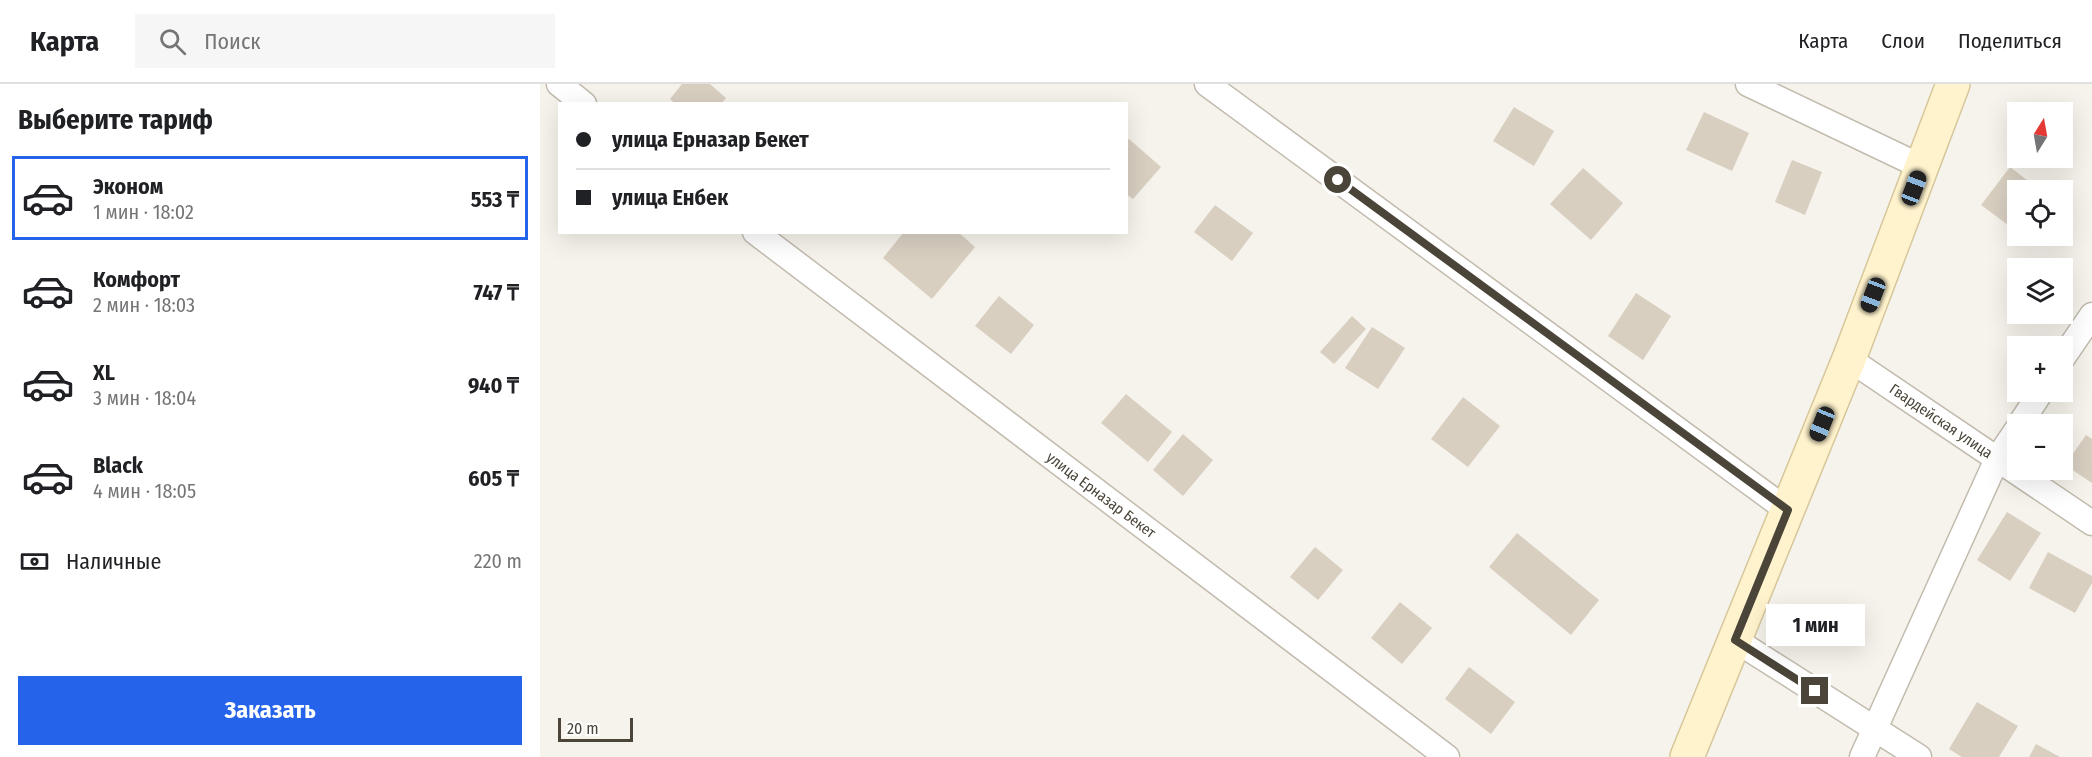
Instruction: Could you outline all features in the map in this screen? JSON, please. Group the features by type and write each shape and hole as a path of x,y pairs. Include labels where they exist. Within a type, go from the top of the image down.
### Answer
{"main road":[{"path":"1687,757 1849,359 1953,84"}],"street":[{"path":"559,84 582,102"},
{"path":"1207,84 1788,510"},
{"path":"1748,84 1922,166"},
{"name":"улица Ерназар Бекет","path":"757,234 1447,757"},
{"path":"2073,343 2092,315"},
{"name":"Гвардейская улица","path":"1849,359 2092,523"},
{"path":"1862,757 1997,459 2007,444"},
{"path":"1735,640 1918,757"}],"building":[{"path":"682,84 710,84 726,98 723,102 674,102 670,99"},
{"path":"1514,107 1554,131 1534,166 1493,141"},
{"path":"1704,112 1749,133 1732,171 1686,150"},
{"path":"1128,140 1161,167 1133,199 1128,195"},
{"path":"1792,160 1822,172 1805,215 1775,202"},
{"path":"1583,168 1623,203 1591,240 1550,204"},
{"path":"2009,168 2027,180 2007,180 2007,224 1981,205"},
{"path":"1215,205 1253,233 1232,261 1194,232"},
{"path":"902,234 960,234 975,247 932,299 883,258"},
{"path":"1636,293 1671,316 1643,360 1608,336"},
{"path":"999,296 1034,325 1011,354 975,326"},
{"path":"1352,316 1366,329 1334,364 1320,352"},
{"path":"1372,327 1405,348 1378,389 1345,368"},
{"path":"1126,394 1172,432 1148,462 1101,423"},
{"path":"1463,397 1500,426 1468,467 1431,439"},
{"path":"1183,434 1213,460 1183,496 1153,470"},
{"path":"2086,435 2092,439 2092,483 2073,470 2073,454"},
{"path":"2007,512 2041,533 2010,581 1977,560"},
{"path":"1517,533 1599,600 1571,635 1489,567"},
{"path":"1315,547 1343,570 1318,600 1290,577"},
{"path":"2048,552 2092,576 2092,583 2075,613 2029,588"},
{"path":"1400,602 1432,628 1402,664 1371,638"},
{"path":"1469,667 1515,702 1491,734 1445,699"},
{"path":"1977,702 2018,726 1999,757 1962,757 1949,749"},
{"path":"2036,744 2060,757 2029,757"}],"route":[{"path":"1338,180 1788,510 1735,640 1815,691"}]}
